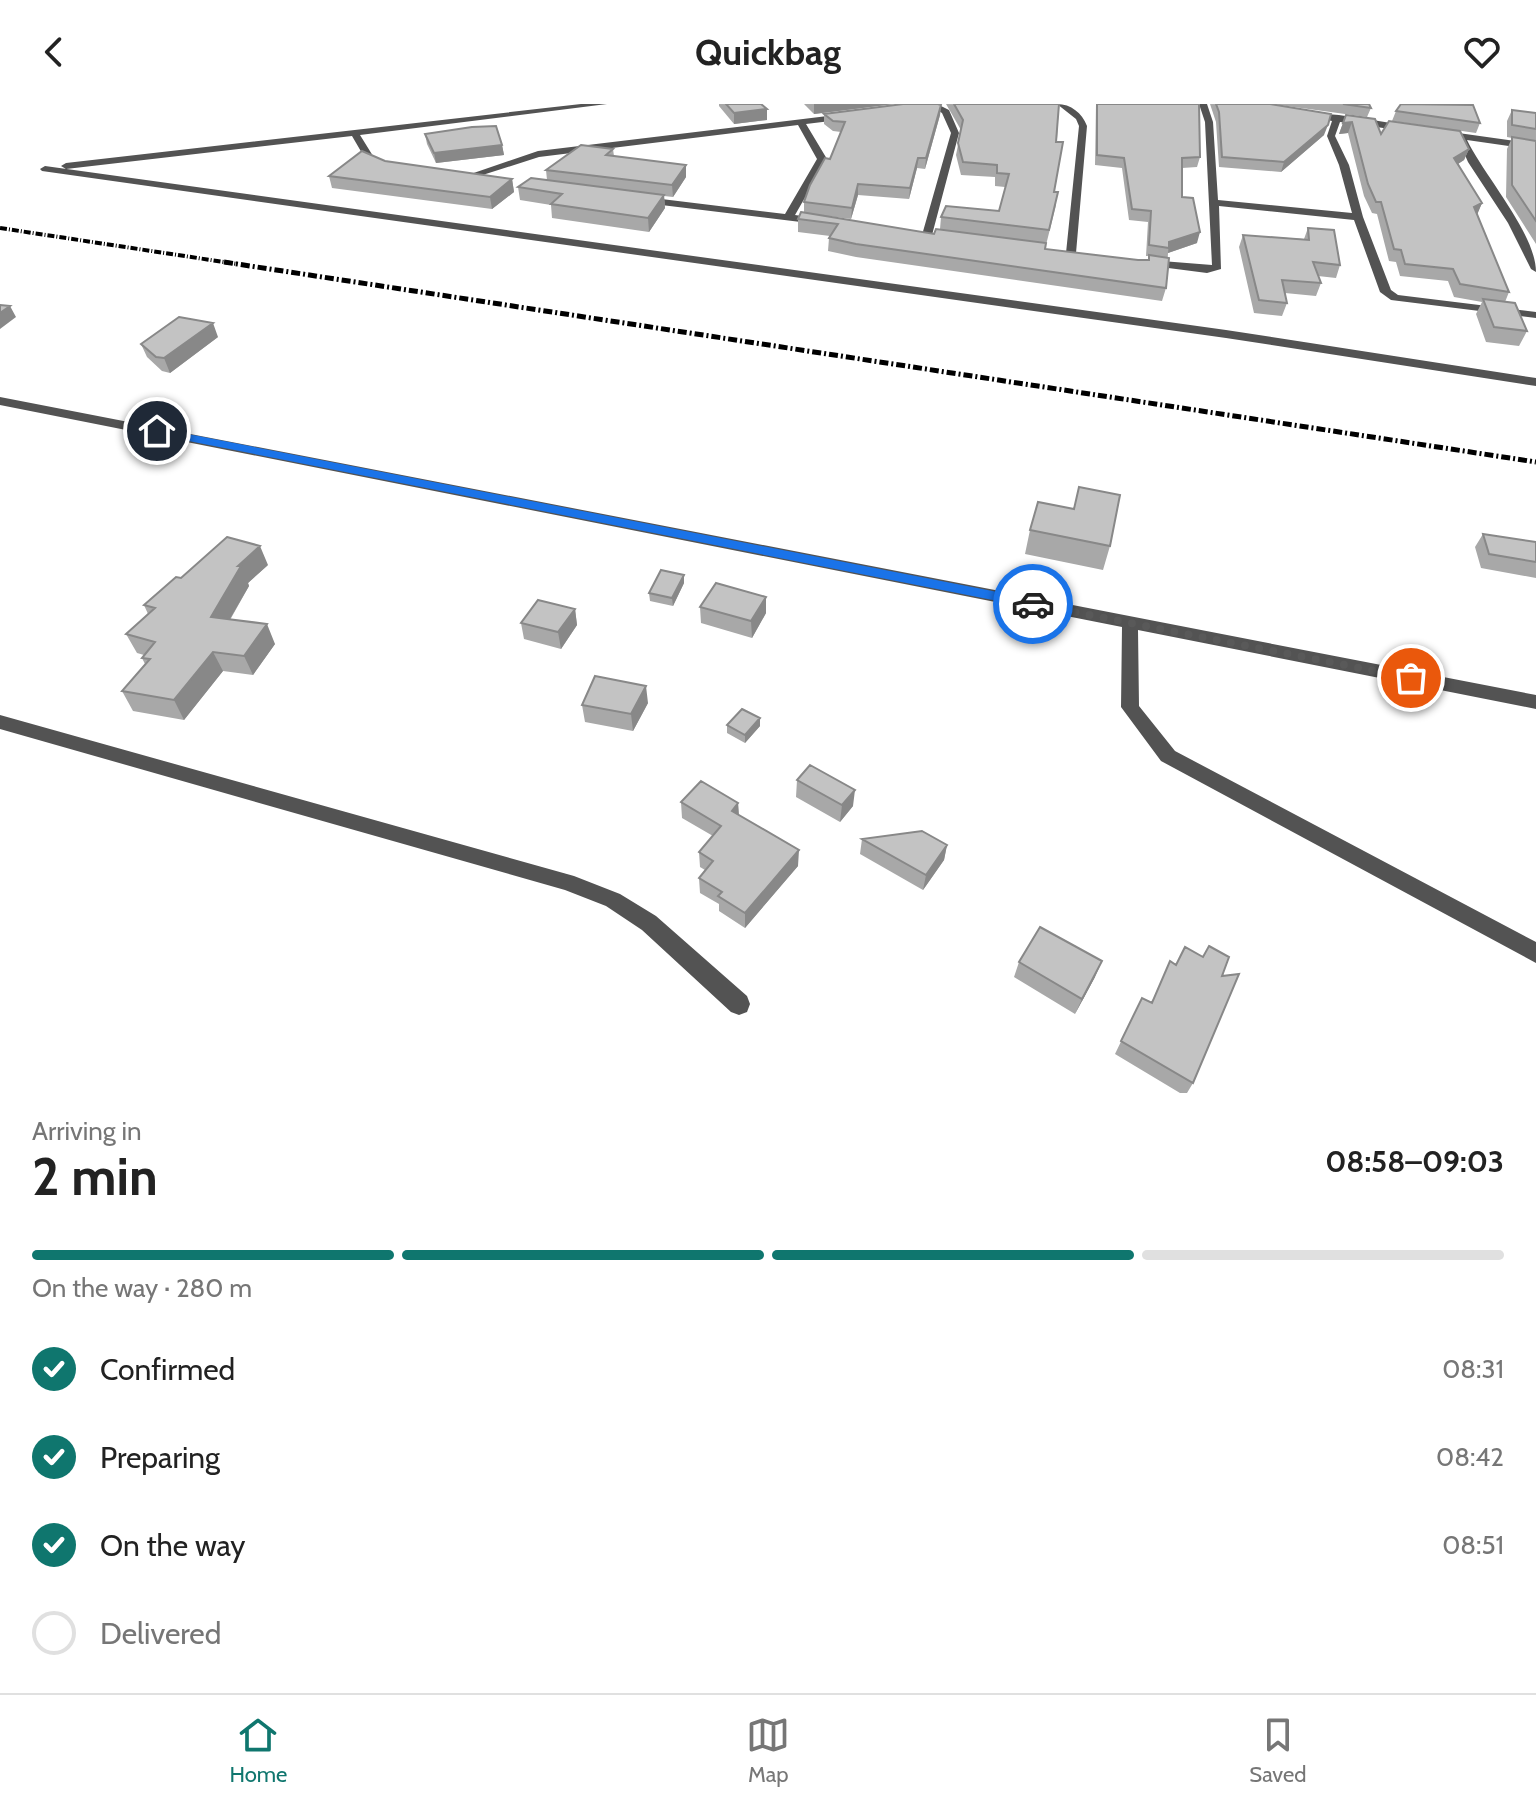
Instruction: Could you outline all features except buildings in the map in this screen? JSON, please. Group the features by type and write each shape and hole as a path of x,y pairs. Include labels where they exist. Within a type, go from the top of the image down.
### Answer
{"street":[{"path":"603,104 45,169 1226,334 1536,382"},
{"path":"918,107 939,104"},
{"path":"1061,104 1080,118 1083,126 1071,253"},
{"path":"1131,260 1207,270 1217,267 1209,122 1203,104"},
{"path":"927,235 955,133 946,112 933,105"},
{"path":"1292,112 1414,129"},
{"path":"467,177 538,154 859,115"},
{"path":"1337,118 1331,136 1344,165 1358,217 1386,292 1395,298 1536,315"},
{"path":"788,218 822,159 800,122"},
{"path":"1430,132 1536,147"},
{"path":"355,133 369,158 388,167"},
{"path":"1461,136 1473,162 1513,223 1536,269"},
{"path":"453,175 499,181"},
{"path":"630,198 833,224"},
{"path":"1215,203 1358,217"},
{"path":"915,234 943,237"},
{"path":"1058,251 1086,255"},
{"path":"0,401 1536,702"},
{"path":"1130,623 1130,707 1168,756 1536,953"},
{"path":"0,722 567,882 613,900 649,923 739,1004"}],"railway":[{"path":"0,228 237,264"},
{"path":"224,262 1536,462"}],"way so far":[{"path":"1033,604 1411,678"}],"route":[{"path":"157,431 1033,604"}]}
